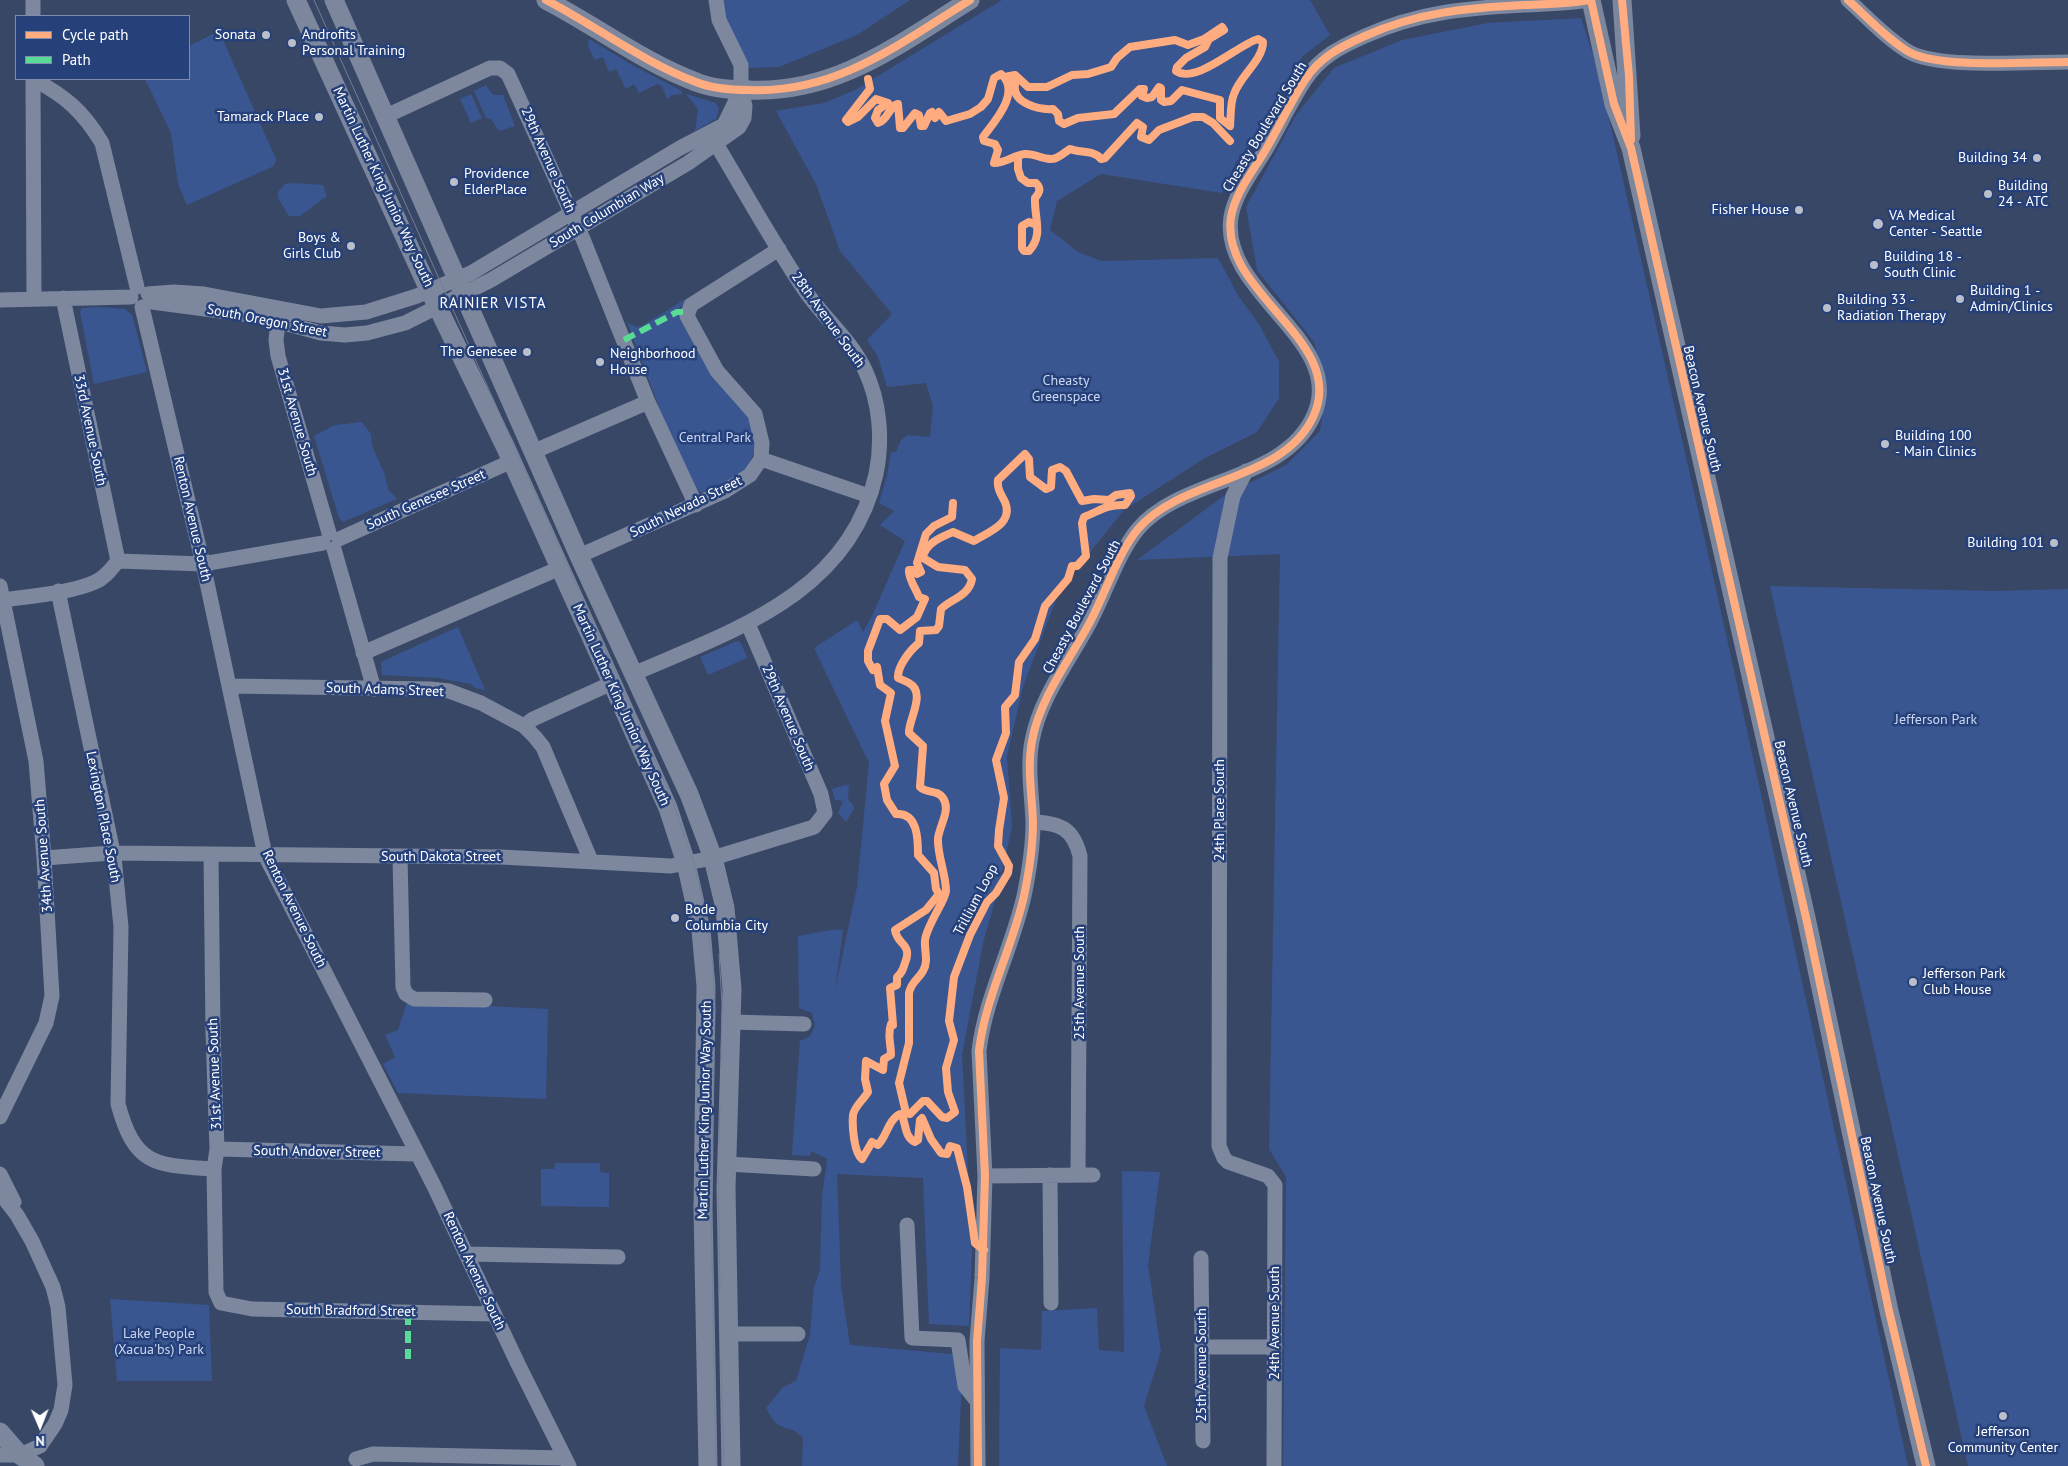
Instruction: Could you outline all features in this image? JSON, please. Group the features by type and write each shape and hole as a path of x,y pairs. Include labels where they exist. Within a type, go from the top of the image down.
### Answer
{"main road":[{"name":"Martin Luther King Junior Way South","path":"296,0 434,299 512,461 668,808 686,863 701,930 706,986 703,1217 708,1466"},
{"name":"Martin Luther King Junior Way South","path":"334,0 579,556 689,794 713,858 725,908 731,957 732,1022 727,1164 731,1466"},
{"path":"546,0 677,74 717,89 741,90 795,88 836,77 876,58 970,0"},
{"name":"Beacon Avenue South","path":"1590,0 1614,104 1631,148 1807,922 1875,1243 1926,1466"},
{"name":"Beacon Avenue South","path":"1622,0 1629,76 1631,148"},
{"path":"0,1432 28,1460"}],"street":[{"path":"33,0 33,15"},
{"path":"716,0 719,20 741,65 741,90"},
{"name":"Cheasty Boulevard South","path":"978,1466 977,1341 983,1268 985,1176 980,1077 982,1031 1024,898 1033,822 1030,762 1035,729 1054,686 1091,621 1127,546 1138,529 1172,503 1246,471 1275,456 1295,442 1314,416 1318,403 1317,375 1309,354 1237,260 1230,231 1234,204 1309,74 1318,62 1343,45 1410,18 1457,10 1590,0"},
{"path":"1848,0 1900,46 1932,60 2068,62"},
{"name":"29th Avenue South","path":"386,116 486,70 500,68 508,74 578,228 648,402 696,505"},
{"path":"33,80 34,299"},
{"name":"Renton Avenue South","path":"35,80 62,95 76,108 91,124 102,143 142,297 203,564 265,855 467,1254 494,1314 567,1462"},
{"name":"South Columbian Way","path":"434,299 461,286 491,280 688,163 713,139 728,119 741,90"},
{"name":"South Columbian Way","path":"461,286 484,266 680,148 713,139"},
{"name":"28th Avenue South","path":"713,139 813,302 851,346 870,383 879,426 878,466 869,496"},
{"path":"634,674 748,624 796,595 833,560 859,521 869,496 761,459 762,443 755,414 709,358 687,319 687,312 691,305 779,249"},
{"name":"South Oregon Street","path":"0,300 142,297 248,314 321,316 366,312 434,299"},
{"name":"33rd Avenue South","path":"63,298 118,561"},
{"name":"South Oregon Street","path":"279,316 321,333 345,335 367,333 405,323 434,299"},
{"name":"31st Avenue South","path":"279,316 278,356 374,689"},
{"path":"534,451 648,402"},
{"name":"South Nevada Street","path":"579,556 696,505 741,482 750,475 761,459"},
{"name":"South Genesee Street","path":"118,561 203,564 331,541 512,461"},
{"name":"24th Place South","path":"1246,471 1233,496 1220,558 1221,1153 1228,1162 1273,1180"},
{"path":"1,593 58,591 95,582 106,575 118,561"},
{"path":"362,652 560,568"},
{"name":"Lexington Place South","path":"58,591 112,853 121,927 118,1104 130,1139 146,1158 170,1166 214,1169"},
{"name":"34th Avenue South","path":"0,1118 46,1023 52,996 36,761 1,593"},
{"name":"29th Avenue South","path":"748,624 821,794 825,813"},
{"path":"524,726 540,716 612,683"},
{"name":"South Adams Street","path":"229,686 449,691 482,703 524,726 543,747 591,861"},
{"name":"South Dakota Street","path":"44,858 112,853 501,857 671,866 713,858 814,827 825,813"},
{"name":"25th Avenue South","path":"1033,822 1058,825 1067,830 1077,846 1080,856 1085,1175 1050,1175"},
{"name":"31st Avenue South","path":"211,855 217,1149 214,1169 216,1292"},
{"path":"400,857 403,987 406,994 414,999 485,1000"},
{"path":"732,1022 804,1024"},
{"name":"South Andover Street","path":"217,1149 416,1154"},
{"path":"727,1164 814,1169"},
{"path":"0,1174 14,1202 18,1215"},
{"path":"985,1176 1050,1175 1052,1303"},
{"name":"24th Avenue South","path":"1273,1180 1275,1185 1274,1466"},
{"path":"0,1193 18,1215 53,1287 58,1307 64,1385 61,1410 55,1424 28,1460 0,1455"},
{"path":"907,1225 912,1338 958,1340 965,1386 977,1401"},
{"path":"467,1254 618,1257"},
{"name":"25th Avenue South","path":"1201,1258 1203,1441"},
{"name":"South Bradford Street","path":"216,1292 221,1304 252,1309 494,1314"},
{"path":"729,1334 798,1334"},
{"path":"1202,1347 1275,1347"},
{"path":"356,1459 373,1454 567,1462"}],"green space":[{"path":"723,0 910,0 857,35 779,67 749,68 725,15"},
{"name":"Cheasty Greenspace","path":"1002,0 1310,0 1330,35 1302,57 1257,136 1236,162 1222,193 1101,174 1057,201 1050,230 1078,252 1101,261 1218,258 1239,297 1259,324 1279,362 1279,398 1257,432 1205,458 1124,510 1060,589 1023,687 1007,756 1012,827 998,890 983,943 962,1055 972,1251 969,1326 929,1324 923,1178 837,1174 841,1286 850,1345 963,1355 958,1466 802,1466 803,1438 793,1430 775,1422 766,1408 783,1387 796,1381 810,1335 814,1287 820,1270 822,1197 827,1159 811,1151 810,1156 792,1155 800,1041 810,1036 815,1026 812,1013 799,1008 798,936 843,930 835,990 857,887 869,763 814,648 857,620 863,632 872,616 905,541 880,525 894,511 879,503 887,476 891,452 896,452 901,440 908,435 930,437 933,406 926,383 887,387 878,357 867,340 892,314 840,251 816,184 776,111 824,103 855,90"},
{"path":"1581,18 1598,70 1718,598 1908,1466 1283,1466 1286,1177 1269,1149 1280,554 1137,560 1225,495 1286,465 1320,431 1326,393 1314,342 1257,270 1246,207 1296,115 1334,68 1402,40 1488,23"},
{"path":"219,31 276,159 274,166 187,205 178,184 171,133 145,80 190,80 190,46"},
{"path":"589,39 634,66 682,91 682,94 672,95 667,99 662,86 657,84 639,93 634,84 626,89 616,69 609,72 603,57 595,60 588,46"},
{"path":"486,85 493,95 503,95 515,126 499,131 491,119 486,118 474,91"},
{"path":"471,94 482,118 471,123 460,99"},
{"path":"686,94 716,103 719,109 716,119 695,131 698,109"},
{"path":"285,184 323,185 327,196 300,216 289,216 278,198 278,192"},
{"name":"Central Park","path":"687,298 680,308 680,319 712,376 735,397 754,425 755,449 748,467 739,478 702,493 696,489 662,415 627,322 636,327 642,326"},
{"path":"82,308 125,309 132,315 147,372 94,384 80,312"},
{"path":"362,422 371,434 372,446 385,475 388,489 397,499 343,522 339,518 314,436 335,425"},
{"name":"Jefferson Park","path":"1770,586 1995,591 2068,589 2068,1466 1968,1466"},
{"path":"458,627 485,690 475,688 471,684 438,678 382,675 381,664 383,661"},
{"path":"737,641 741,643 747,658 708,675 700,657"},
{"path":"845,785 849,786 848,800 852,803 854,809 846,822 838,813 843,801 835,800 832,789"},
{"path":"407,1002 548,1009 546,1099 398,1093 383,1064 395,1057 385,1035 398,1030"},
{"path":"555,1163 600,1163 600,1172 609,1173 609,1207 541,1206 541,1169 554,1169"},
{"path":"1122,1171 1160,1172 1148,1265 1161,1351 1144,1406 1167,1466 999,1466 1000,1348 1041,1350 1042,1311 1097,1308 1099,1350 1124,1352"},
{"name":"Lake People (Xacua'bs) Park","path":"110,1299 209,1305 212,1381 117,1381"}],"tram line":[{"path":"314,0 669,791 696,869 707,921 713,966 715,1012 711,1210 716,1466"},
{"path":"719,954 722,1003 721,1054"},
{"path":"719,1144 720,1104"},
{"path":"718,1169 720,1291"},
{"path":"721,1359 724,1466"}],"marked path":[{"path":"624,340 677,312 687,312"},
{"path":"408,1313 408,1359"}],"cycle path":[{"path":"546,0 676,74 709,86 749,90 781,89 810,84 838,75 892,49 970,0"},
{"path":"978,1466 977,1341 982,1278 985,1176 979,1051 987,1012 1019,916 1028,878 1033,831 1030,761 1036,725 1056,679 1090,622 1124,550 1138,529 1157,512 1180,499 1257,467 1280,454 1300,437 1314,415 1319,388 1313,363 1299,339 1244,269 1232,244 1231,217 1236,199 1305,80 1317,65 1339,49 1385,28 1424,16 1483,8 1589,0"},
{"path":"1591,0 1614,104 1631,148 1807,922 1889,1311 1926,1466"},
{"path":"1622,0 1629,76 1631,140"},
{"path":"1848,0 1893,41 1909,52 1923,57 1963,63 2068,62"},
{"path":"1005,77 1015,75 1028,87 1047,87 1072,75 1088,74 1111,67 1117,58 1130,47 1175,40 1188,45 1204,39 1222,27 1224,30 1209,39 1205,47 1186,58 1177,67 1176,71 1184,74 1195,73 1250,42 1258,39 1263,42 1259,55 1234,94 1231,105 1230,126"},
{"path":"868,79 870,89 846,120 848,122 858,117 876,99 888,103 878,110 875,118 878,123 884,119 892,107 898,104 900,128 903,128 915,113 919,115 921,126 924,126 932,112 935,118 939,112 946,121 970,114 981,107 988,99 994,78 1001,74 1007,81 1009,89 1007,98 1004,107 983,137 984,141 995,144 998,150 994,163 1025,154 1052,159 1070,149 1095,154 1101,159 1105,158 1137,123 1143,127 1141,137 1149,140 1159,130 1193,117 1203,117 1213,123 1230,141"},
{"path":"1011,82 1015,85 1015,91 1022,101 1034,107 1053,109 1058,114 1059,121 1064,124 1078,118 1114,114 1140,89 1144,89 1142,96 1147,98 1152,97 1159,87 1161,88 1161,100 1164,102 1171,101 1182,90 1220,100 1220,118 1230,126"},
{"path":"1018,156 1018,169 1021,178 1028,183 1036,183 1039,189 1039,193 1035,198 1035,205 1037,226 1036,239 1029,251 1024,251 1022,248 1022,226 1029,222 1037,225"},
{"name":"Trillium Loop","path":"1025,454 1029,459 1030,477 1046,489 1051,487 1052,470 1060,467 1066,471 1082,501 1094,499 1109,500 1116,495 1130,493 1131,496 1125,505 1108,507 1084,517 1082,523 1086,556 1077,566 1072,566 1068,579 1045,606 1035,639 1019,662 1015,695 1005,707 1006,733 996,760 1004,798 998,846 1009,866 1008,873 996,893 987,902 970,935 954,977 949,1021 954,1040 946,1068 948,1092 955,1112 947,1118 942,1117 927,1101 923,1101 910,1114 906,1113 899,1083 909,1043 909,993 911,986 925,967 926,934 946,891 938,838 946,807 941,795 920,787 923,746 909,733 917,700 916,693 914,687 898,678 898,674 905,659 919,643 920,631 936,630 939,626 941,609 964,593 972,579 965,570 938,567 923,558 926,549 943,536 953,532 974,541 1003,522 1007,510 999,489 998,480 1025,454"},
{"path":"953,503 952,517 934,526 926,534 917,563 921,572 917,574 913,570 909,570 911,580 919,597 925,599 917,617 900,630 887,619 880,619 868,651 868,661 873,670 877,667 880,685 891,693 885,721 895,766 884,784 887,800 896,814 909,817 913,822 917,835 918,855 934,873 936,889 939,894 926,910 895,930 896,935 906,948 907,957 902,971 897,977 897,985 890,988 893,1025 891,1024 889,1032 891,1055 884,1059 883,1070 866,1061 865,1079 868,1092 854,1112 853,1126 855,1145 862,1159 872,1142 878,1145 890,1124 900,1114 902,1115 909,1138 915,1142 918,1140 920,1120 922,1118 931,1139 941,1153 947,1154 950,1146 957,1148 967,1187 975,1243 984,1250"}],"place":[{"name":"Sonata","path":"266,35"},
{"name":"Androfits Personal Training","path":"292,43"},
{"name":"Tamarack Place","path":"319,117"},
{"name":"Building 34","path":"2037,158"},
{"name":"Providence ElderPlace","path":"454,182"},
{"name":"Building 24 - ATC","path":"1988,194"},
{"name":"Fisher House","path":"1799,210"},
{"name":"VA Medical Center - Seattle","path":"1878,224"},
{"name":"Boys & Girls Club","path":"351,246"},
{"name":"Building 18 - South Clinic","path":"1874,265"},
{"name":"Building 1 - Admin/Clinics","path":"1960,299"},
{"name":"Building 33 - Radiation Therapy","path":"1827,308"},
{"name":"The Genesee","path":"527,352"},
{"name":"Neighborhood House","path":"600,362"},
{"name":"Building 100 - Main Clinics","path":"1885,444"},
{"name":"Building 101","path":"2054,543"},
{"name":"Bode Columbia City","path":"675,918"},
{"name":"Jefferson Park Club House","path":"1913,982"},
{"name":"Jefferson Community Center","path":"2003,1416"}],"district":[{"name":"RAINIER VISTA","path":"493,304"}]}
